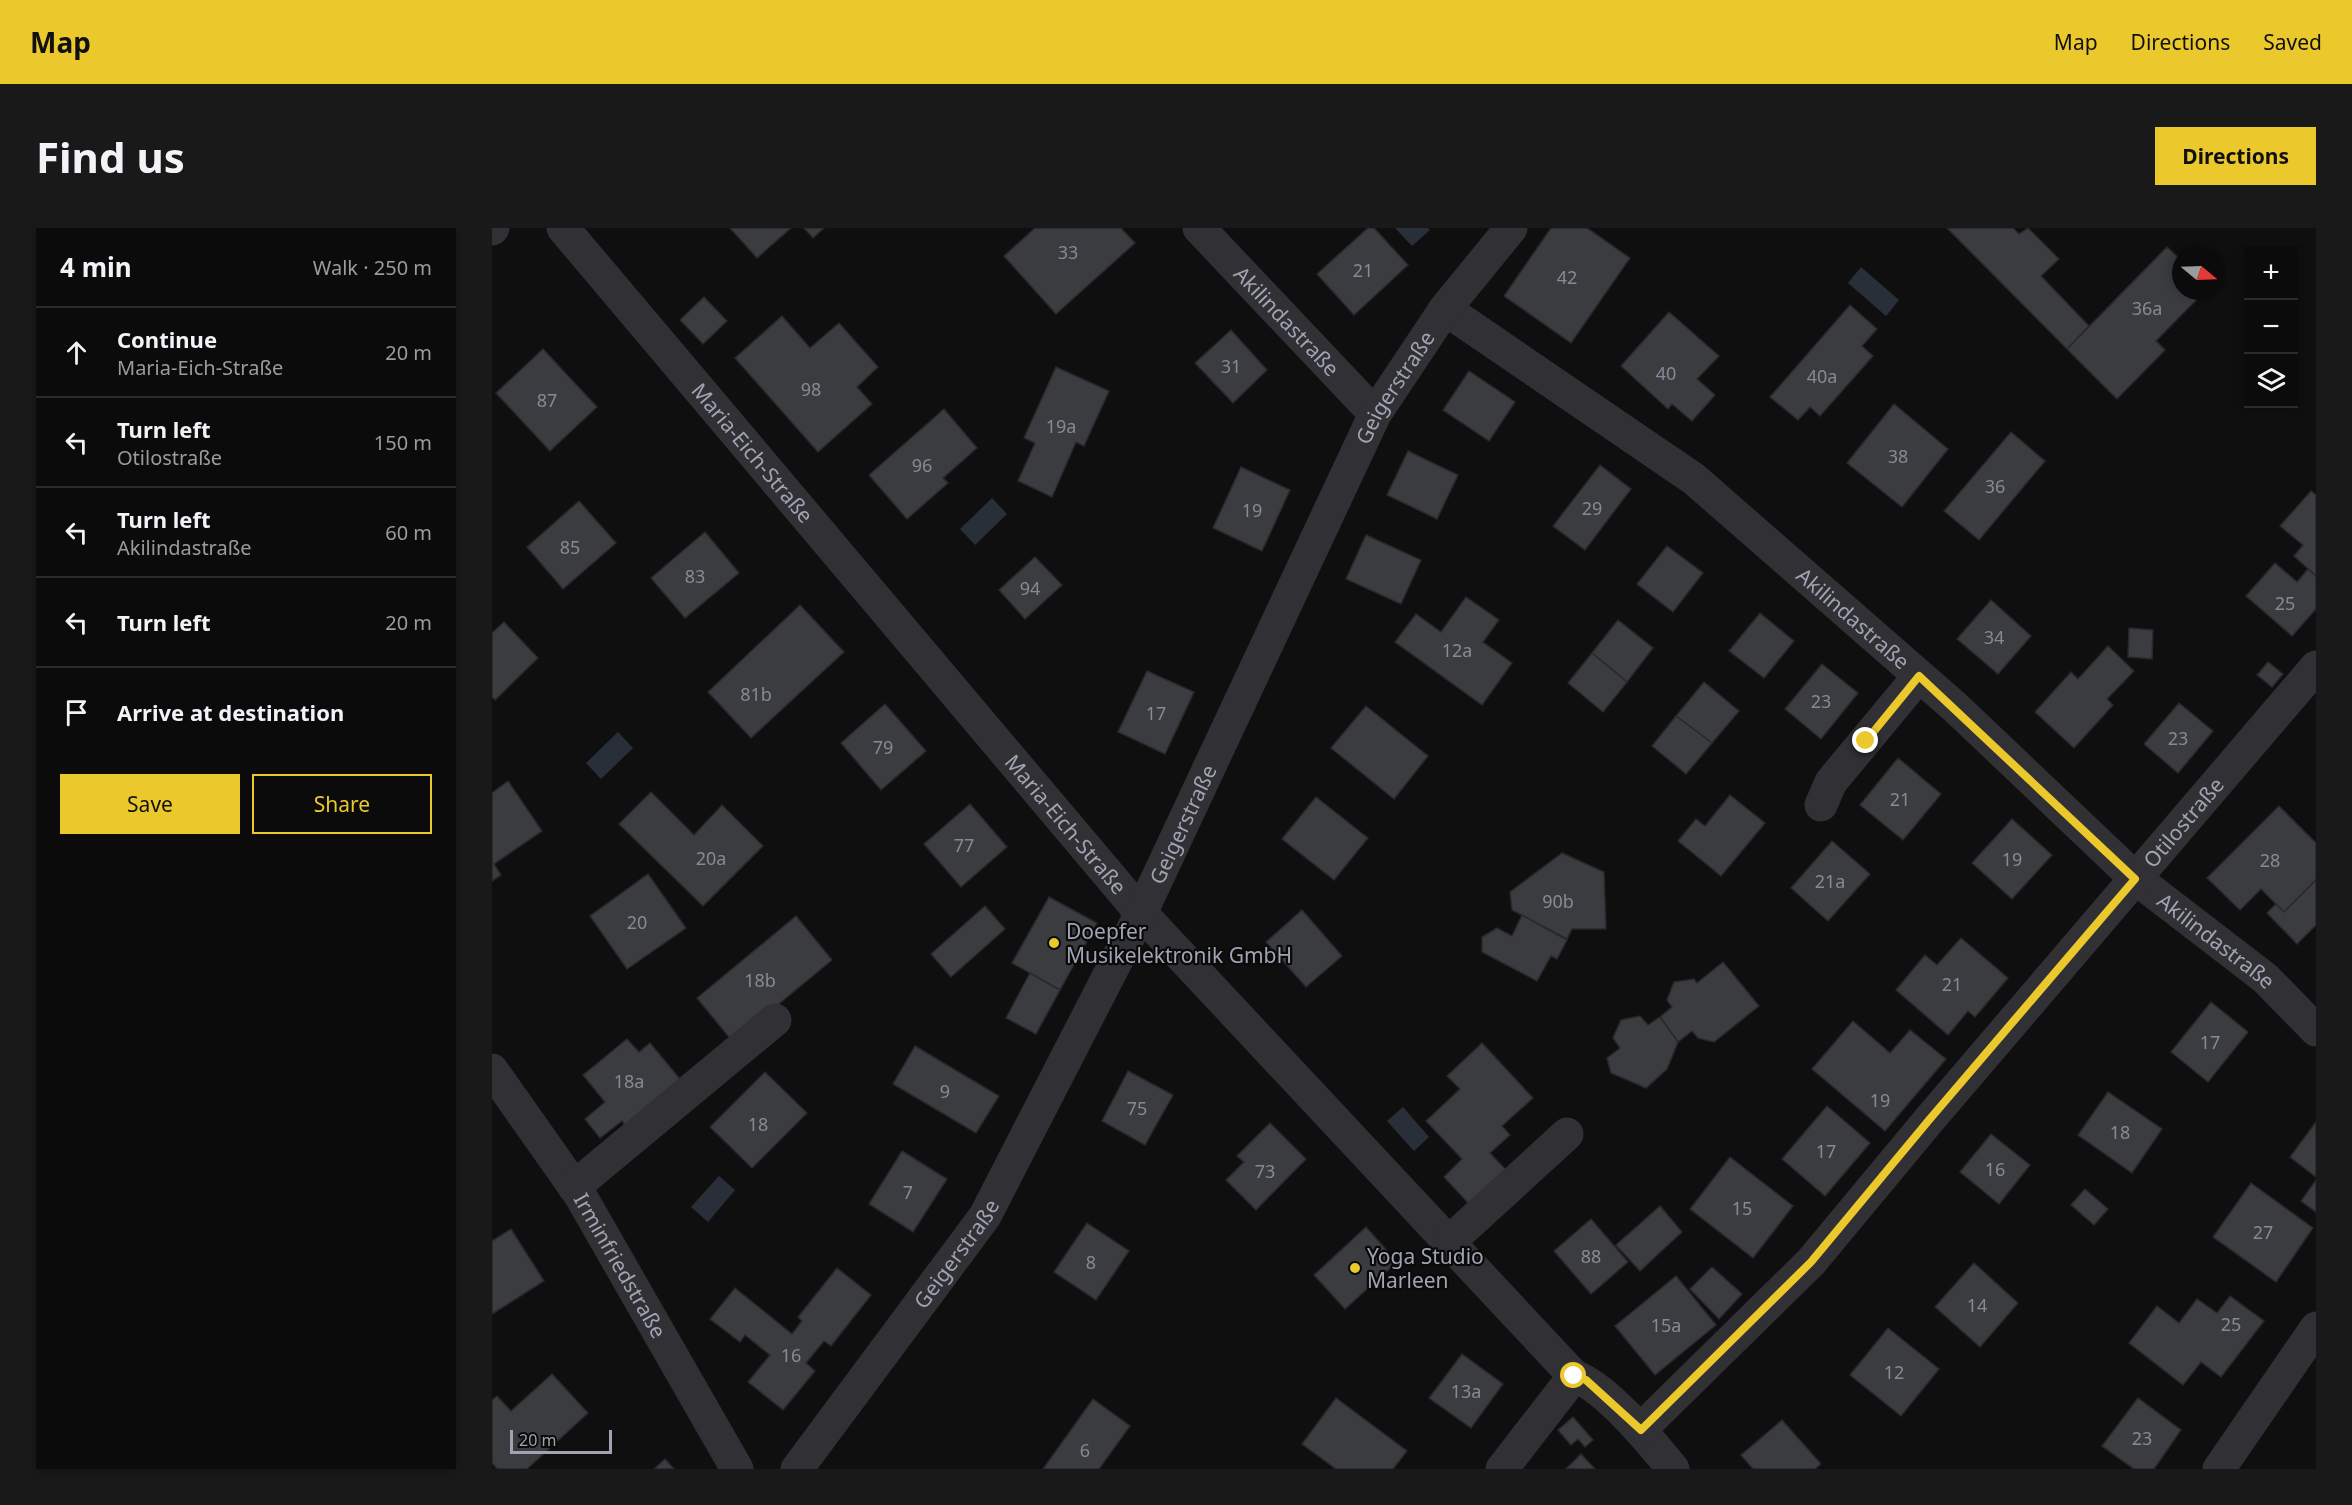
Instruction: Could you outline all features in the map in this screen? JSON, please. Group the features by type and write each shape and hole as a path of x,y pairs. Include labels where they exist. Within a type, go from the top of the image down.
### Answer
{"street":[{"name":"Maria-Eich-Straße","path":"563,228 1141,913 1574,1376 1586,1380 1641,1430 1672,1469"},
{"name":"Akilindastraße","path":"1199,228 1375,414"},
{"name":"Geigerstraße","path":"797,1469 985,1216 1141,913 1375,414 1445,309 1511,228"},
{"name":"Akilindastraße","path":"1445,309 1694,479 1963,715 2135,879 2265,978 2316,1030"},
{"name":"Otilostraße","path":"1641,1430 1811,1262 1929,1120 2316,667"},
{"path":"1821,805 1831,782 1919,676"},
{"path":"574,1187 775,1020"},
{"name":"Irminfriedstraße","path":"492,1070 574,1187 737,1469"},
{"path":"1449,1242 1567,1134"},
{"path":"2219,1469 2316,1328"},
{"path":"1502,1469 1574,1376"}],"shaded area":[{"path":"1395,228 1428,228 1430,230 1412,246"},
{"path":"1861,267 1899,300 1886,316 1848,283"},
{"path":"992,498 1007,514 975,545 960,529"},
{"path":"618,732 633,748 601,779 586,763"},
{"path":"1403,1107 1429,1137 1414,1151 1387,1121"},
{"path":"719,1176 735,1190 708,1222 691,1207"}],"building":[{"path":"730,228 791,228 757,258"},
{"path":"804,228 824,228 813,238"},
{"path":"1035,228 1121,228 1135,243 1056,314 1004,256"},
{"path":"1368,228 1374,228 1408,265 1354,315 1317,274"},
{"path":"1551,228 1587,228 1630,258 1571,343 1504,296"},
{"path":"1947,228 2013,228 2019,234 2028,228 2059,259 2041,276 2089,326 2067,349"},
{"path":"2167,247 2172,252 2172,300 2196,300 2156,341 2165,350 2117,399 2067,349"},
{"path":"704,297 727,321 703,344 680,320"},
{"path":"1850,305 1877,329 1862,346 1873,356 1820,416 1810,407 1798,420 1770,397"},
{"path":"1669,312 1719,356 1697,379 1715,395 1692,421 1672,404 1668,409 1621,366"},
{"path":"782,316 810,348 839,323 878,367 857,387 872,404 818,452 735,358"},
{"path":"1231,330 1267,370 1233,403 1195,363"},
{"path":"543,349 597,407 550,451 496,393"},
{"path":"1056,367 1109,391 1084,446 1076,442 1052,497 1018,481 1035,443 1024,438"},
{"path":"1469,371 1515,402 1489,441 1443,410"},
{"path":"1894,404 1948,449 1902,507 1847,463"},
{"path":"944,409 977,448 943,478 948,483 907,519 869,475"},
{"path":"2011,432 2045,461 1979,540 1944,511"},
{"path":"1408,451 1458,475 1437,519 1387,495"},
{"path":"1600,465 1631,489 1585,550 1553,526"},
{"path":"1241,467 1290,490 1262,551 1213,528"},
{"path":"2311,491 2316,495 2316,576 2294,556 2303,545 2280,526"},
{"path":"579,501 616,543 563,589 527,547"},
{"path":"705,532 739,573 685,618 651,578"},
{"path":"1366,535 1421,560 1401,604 1346,579"},
{"path":"1667,546 1703,573 1673,612 1637,584"},
{"path":"1035,557 1062,585 1025,619 999,590"},
{"path":"2275,563 2297,582 2308,569 2316,576 2316,609 2292,636 2246,596"},
{"path":"1466,597 1499,620 1483,642 1512,663 1482,705 1395,642 1416,614 1441,632"},
{"path":"1991,600 2031,636 1998,674 1957,639"},
{"path":"800,605 844,652 751,738 708,692"},
{"path":"1760,613 1794,641 1764,678 1729,651"},
{"path":"1618,620 1653,648 1627,682 1592,653"},
{"path":"504,622 538,658 495,700 492,697 492,633"},
{"path":"2129,628 2153,630 2152,659 2128,657"},
{"path":"2108,646 2134,671 2107,699 2113,705 2074,748 2035,712 2071,672 2078,679"},
{"path":"1592,653 1627,682 1603,712 1568,683"},
{"path":"2268,662 2283,674 2272,687 2257,675"},
{"path":"1822,664 1858,693 1821,739 1785,709"},
{"path":"1147,671 1194,692 1165,754 1118,732"},
{"path":"1704,682 1739,711 1712,743 1676,716"},
{"path":"2179,703 2213,731 2178,773 2144,744"},
{"path":"885,704 926,751 881,790 841,743"},
{"path":"1366,706 1428,756 1394,799 1331,748"},
{"path":"1676,716 1712,743 1686,774 1652,746"},
{"path":"1898,758 1941,794 1903,840 1860,805"},
{"path":"508,781 542,831 494,864 501,875 492,881 492,793"},
{"path":"651,792 694,835 722,805 763,846 703,906 619,824"},
{"path":"1730,795 1765,823 1721,876 1678,841 1696,819 1705,826"},
{"path":"1316,797 1368,838 1334,880 1282,839"},
{"path":"970,804 1007,847 961,887 924,844"},
{"path":"2279,806 2316,843 2316,880 2284,912 2261,889 2240,910 2207,878"},
{"path":"2012,819 2052,855 2012,899 1972,863"},
{"path":"1832,841 1870,874 1828,921 1791,888"},
{"path":"1562,853 1604,872 1606,929 1572,929 1567,939 1512,910 1510,892"},
{"path":"648,874 686,928 627,969 590,916"},
{"path":"2316,880 2316,925 2297,944 2267,913 2276,904 2284,912"},
{"name":"Doepfer Musikelektronik GmbH","path":"1049,897 1097,923 1060,990 1012,963"},
{"path":"985,906 1005,929 951,977 931,954"},
{"path":"1302,910 1342,956 1306,987 1266,942"},
{"path":"1522,915 1567,940 1557,959 1551,956 1537,981 1482,952 1482,937 1497,928 1512,936"},
{"path":"796,916 832,960 733,1042 697,998"},
{"path":"1961,938 2008,978 1975,1017 1968,1011 1948,1035 1896,990 1925,955 1937,965"},
{"path":"1723,962 1759,1006 1714,1042 1698,1038 1692,1031 1678,1042 1660,1017 1672,1007 1667,1000 1674,982 1694,979 1697,983"},
{"path":"1030,973 1060,990 1036,1034 1006,1018"},
{"path":"2211,1002 2248,1032 2208,1082 2171,1052"},
{"path":"1640,1016 1648,1025 1660,1017 1678,1042 1667,1069 1646,1088 1611,1073 1607,1058 1620,1048 1613,1038 1621,1020"},
{"path":"1853,1021 1890,1053 1910,1030 1946,1059 1885,1131 1812,1069"},
{"path":"627,1039 639,1052 650,1043 685,1085 629,1130 622,1121 600,1138 585,1119 605,1102 583,1075"},
{"path":"1482,1043 1533,1098 1502,1126 1510,1135 1490,1153 1507,1171 1470,1205 1444,1177 1462,1159 1426,1121 1460,1089 1447,1076"},
{"path":"915,1046 999,1096 976,1133 893,1084"},
{"path":"1128,1071 1173,1095 1145,1145 1102,1121"},
{"path":"765,1072 807,1113 752,1168 710,1127"},
{"path":"2108,1092 2162,1129 2132,1173 2078,1135"},
{"path":"1827,1106 1870,1143 1825,1196 1782,1159"},
{"path":"2316,1122 2316,1177 2290,1157"},
{"path":"1270,1123 1306,1159 1256,1210 1226,1180 1244,1162 1237,1156"},
{"path":"1991,1134 2030,1165 1999,1204 1960,1172"},
{"path":"902,1151 947,1179 913,1232 869,1204"},
{"path":"1730,1157 1793,1206 1753,1258 1690,1209"},
{"path":"2316,1180 2316,1212 2301,1201"},
{"path":"2251,1183 2313,1228 2276,1282 2213,1237"},
{"path":"2085,1189 2108,1209 2094,1225 2071,1205"},
{"path":"1660,1206 1682,1232 1640,1271 1616,1245"},
{"path":"1591,1219 1628,1262 1591,1294 1554,1251"},
{"path":"1087,1223 1129,1251 1096,1300 1054,1272"},
{"name":"Yoga Studio Marleen","path":"1366,1227 1397,1262 1345,1309 1314,1275"},
{"path":"511,1229 544,1281 492,1314 492,1241"},
{"path":"1974,1263 2018,1303 1980,1347 1935,1307"},
{"path":"1712,1267 1742,1294 1719,1319 1690,1289"},
{"path":"837,1268 871,1295 831,1346 824,1341 806,1363 815,1371 783,1410 748,1382 770,1355 745,1335 740,1342 710,1319 735,1288 792,1334 802,1321 798,1317"},
{"path":"1676,1276 1716,1325 1655,1375 1615,1326"},
{"path":"2230,1296 2264,1321 2221,1377 2201,1362 2183,1385 2129,1343 2157,1306 2179,1323 2197,1299 2217,1313"},
{"path":"1888,1328 1939,1369 1901,1416 1850,1375"},
{"path":"1462,1354 1503,1384 1471,1428 1429,1398"},
{"path":"552,1374 588,1413 527,1469 497,1469 492,1463 492,1400 497,1396 511,1411"},
{"path":"1336,1398 1407,1451 1393,1469 1336,1469 1302,1444"},
{"path":"2138,1398 2181,1430 2154,1469 2134,1469 2102,1446"},
{"path":"1093,1399 1130,1426 1099,1469 1043,1469"},
{"path":"1573,1417 1593,1440 1585,1447 1578,1439 1571,1445 1558,1430"},
{"path":"1782,1420 1821,1464 1815,1469 1753,1469 1741,1455"},
{"path":"1581,1454 1595,1469 1566,1469"},
{"path":"665,1459 674,1469 654,1469"}],"place":[{"name":"Doepfer Musikelektronik GmbH","path":"1054,943"},
{"name":"Yoga Studio Marleen","path":"1355,1268"}],"route":[{"path":"1574,1376 1586,1380 1641,1430 1811,1262 2135,879 1955,707 1919,676 1866,741"}]}
